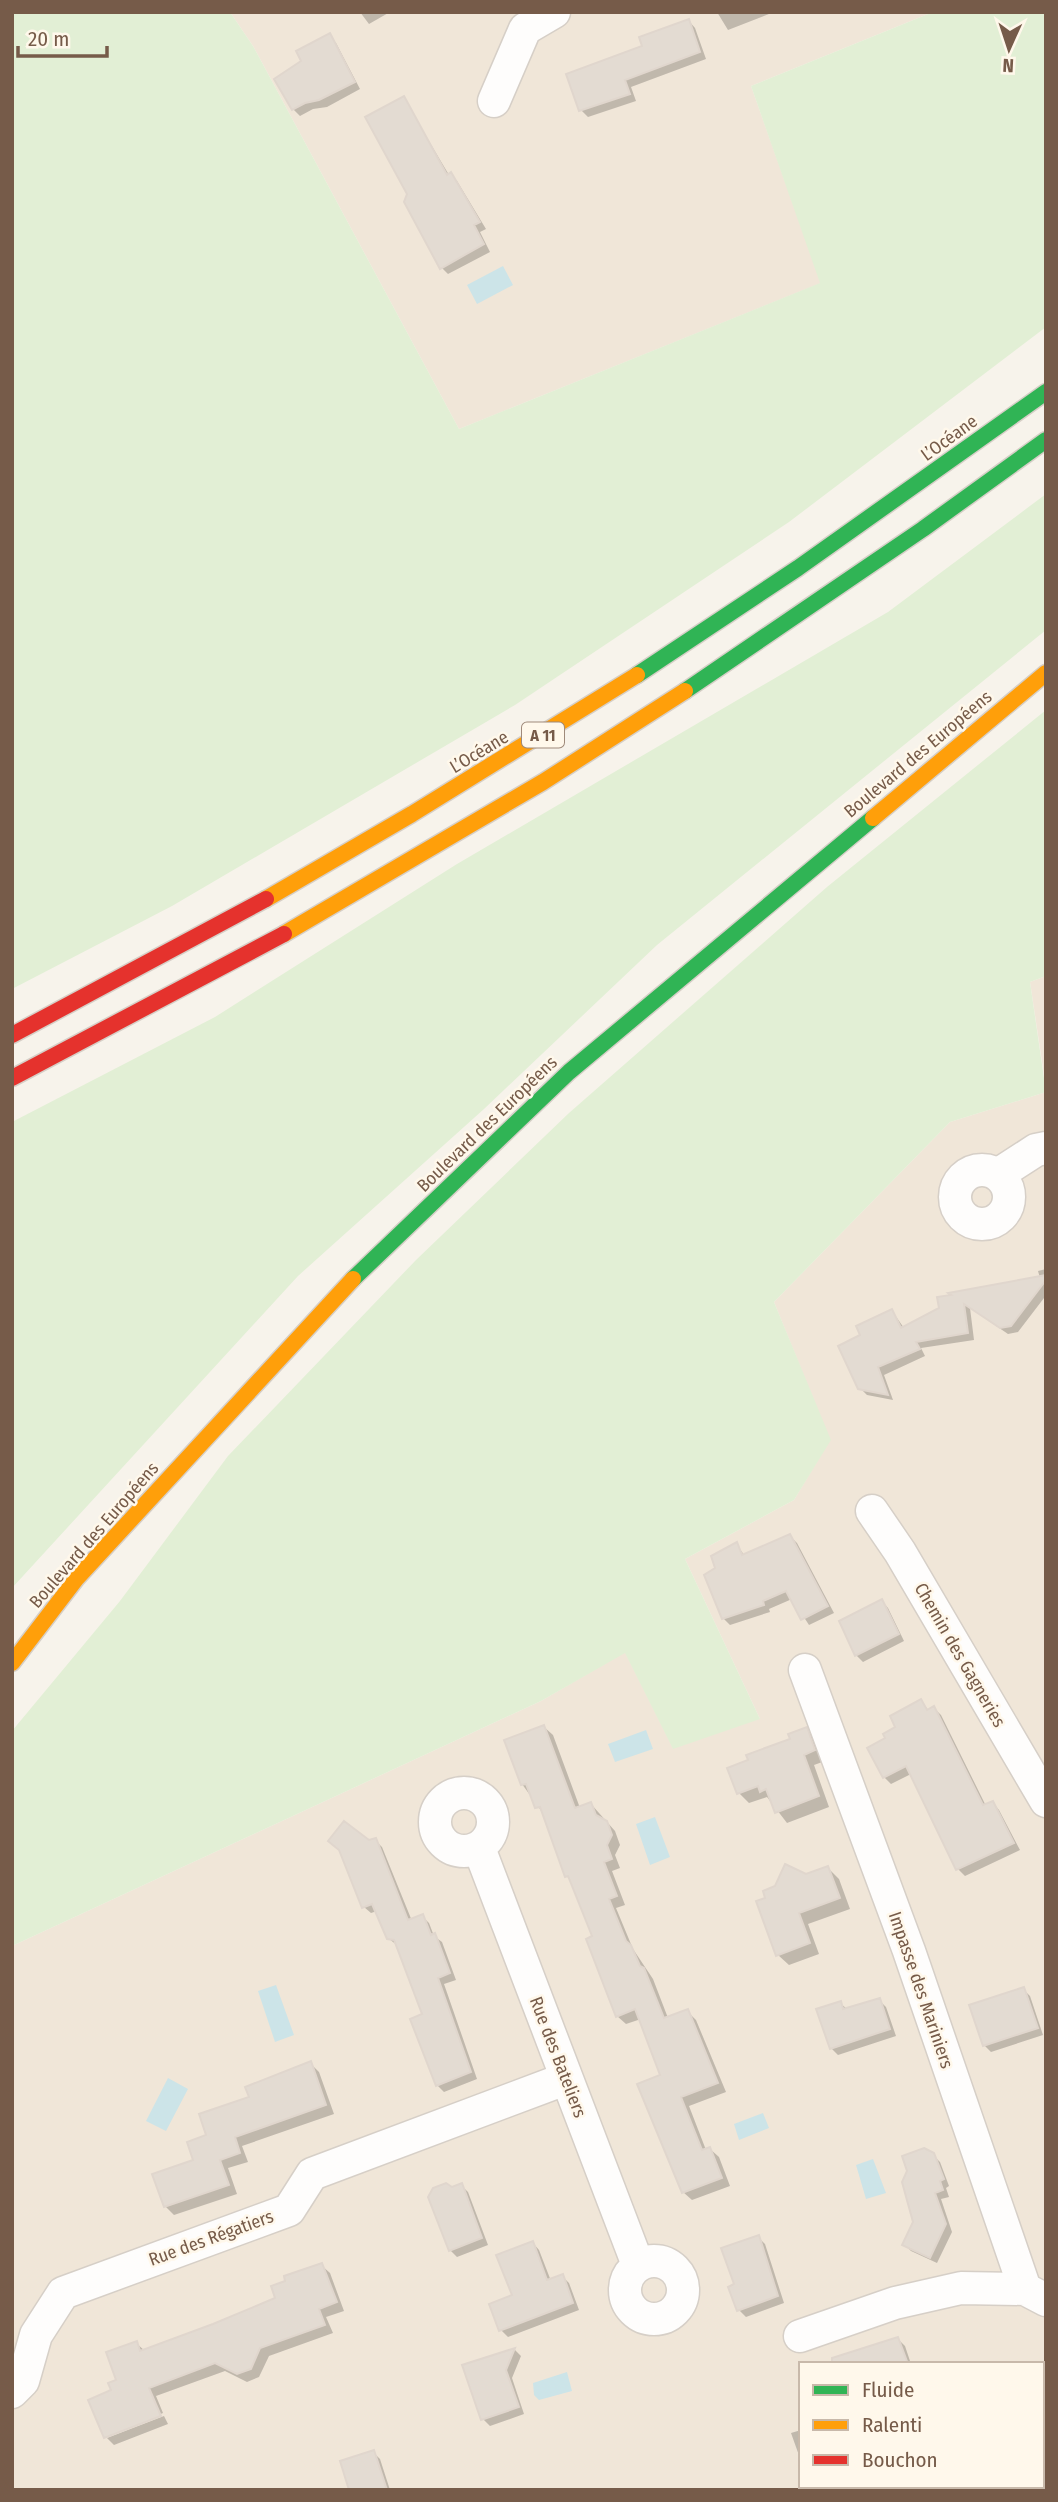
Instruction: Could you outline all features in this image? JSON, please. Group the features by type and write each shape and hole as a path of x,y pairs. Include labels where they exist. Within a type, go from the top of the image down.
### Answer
{"main road":[{"name":"L’Océane","path":"12,1035 264,901 486,771 778,583 1046,392"},
{"name":"A 11","path":"12,1078 309,920 548,778 838,589 1046,440"},
{"name":"Boulevard des Européens","path":"12,1663 77,1578 142,1506 346,1286 459,1176 569,1072 1035,668"},
{"name":"Boulevard des Européens","path":"501,1114 723,921"},
{"path":"315,1296 373,1236"}],"street":[{"path":"494,101 525,29 554,12"},
{"path":"999,1174 1037,1150 1046,1148"},
{"name":"Chemin des Gagneries","path":"872,1511 1046,1801"},
{"name":"Impasse des Mariniers","path":"805,1670 1035,2294"},
{"name":"Rue des Bateliers","path":"479,1848 638,2265"},
{"name":"Rue des Régatiers","path":"12,2392 23,2381 36,2335 63,2293 289,2210 312,2174 565,2079"},
{"path":"800,2336 895,2302 961,2288 1035,2294"}],"shaded area":[{"path":"230,12 933,12 751,86 821,283 459,429 253,46"},
{"path":"1046,976 1046,1088 1030,982"},
{"path":"1046,1092 1046,2490 12,2490 12,1946 541,1701 625,1652 760,1719 685,1559 794,1500 830,1440 774,1302 950,1122"}],"green space":[{"path":"12,12 230,12 253,46 459,429 820,283 751,86 933,12 1046,12 1046,327 789,522 515,705 172,906 12,989"},
{"path":"1046,494 1046,630 657,945 484,1109 298,1276 12,1588 12,1122 215,1017 457,864 888,612"},
{"path":"1046,710 1046,976 1030,982 1046,1092 950,1122 774,1302 831,1440 794,1500 685,1559 760,1719 673,1749 625,1653 541,1701 12,1946 12,1731 120,1601 228,1456 416,1260 569,1113 827,887"}],"water":[{"path":"503,266 513,285 477,304 467,285"},
{"path":"646,1730 653,1749 615,1762 608,1744"},
{"path":"655,1817 670,1857 650,1865 636,1824"},
{"path":"276,1985 294,2035 275,2042 258,1991"},
{"path":"168,2078 188,2089 166,2131 146,2121"},
{"path":"763,2113 769,2128 739,2140 734,2124"},
{"path":"873,2159 886,2193 866,2199 856,2165"},
{"path":"567,2372 572,2391 539,2400 534,2395 533,2383"}],"building":[{"path":"689,19 700,52 625,80 630,94 579,111 566,74 642,46 639,37"},
{"path":"330,33 355,82 292,110 274,79 301,61 296,51"},
{"path":"404,96 447,175 451,172 480,222 474,225 484,244 440,269 404,202 407,194 365,117"},
{"path":"1046,1275 1046,1280 1011,1326 1000,1328 964,1304 968,1333 916,1342 920,1349 878,1367 888,1395 858,1389 838,1346 860,1335 856,1326 892,1309 901,1328 939,1308 937,1297"},
{"path":"790,1534 828,1606 801,1620 786,1591 763,1601 764,1605 722,1619 704,1575 715,1568 711,1556 737,1542 742,1555"},
{"path":"882,1599 899,1634 855,1656 839,1621"},
{"path":"921,1699 927,1710 934,1706 983,1805 993,1801 1014,1843 956,1870 906,1766 883,1778 867,1748 885,1738 883,1734 895,1727 890,1716"},
{"path":"544,1725 575,1808 591,1802 596,1815 607,1821 612,1835 607,1845 612,1859 604,1862 617,1896 609,1899 626,1941 631,1945 640,1966 644,1968 664,2018 688,2009 718,2083 681,2097 702,2150 710,2147 722,2178 682,2193 637,2084 660,2075 635,2009 616,2017 586,1939 592,1936 568,1876 565,1877 540,1807 535,1808 526,1784 521,1785 504,1740"},
{"path":"807,1727 815,1750 804,1755 819,1796 775,1813 766,1789 760,1792 758,1786 737,1794 727,1768 748,1760 746,1755 790,1739 788,1734"},
{"path":"344,1821 369,1840 376,1838 408,1920 423,1914 431,1935 435,1933 450,1973 438,1978 471,2072 436,2086 410,2019 422,2014 394,1940 387,1939 372,1904 362,1908 339,1850 328,1841"},
{"path":"785,1864 806,1874 828,1866 840,1898 799,1913 810,1943 776,1956 756,1901 765,1898 763,1891 775,1886"},
{"path":"1024,1987 1038,2028 983,2046 969,2005"},
{"path":"880,1998 890,2029 830,2049 816,2009 841,2001 843,2009"},
{"path":"311,2061 326,2105 235,2137 240,2153 220,2160 229,2185 164,2207 152,2174 193,2160 187,2142 206,2135 199,2114 249,2097 245,2087"},
{"path":"924,2148 934,2153 944,2179 940,2181 943,2190 935,2193 946,2224 930,2258 902,2245 913,2222 902,2182 907,2171 902,2156"},
{"path":"446,2183 452,2187 462,2183 482,2238 449,2251 428,2197 433,2188"},
{"path":"759,2235 778,2296 737,2311 728,2287 734,2284 721,2248"},
{"path":"533,2241 547,2280 563,2274 573,2303 499,2331 489,2304 512,2295 496,2255"},
{"path":"322,2263 337,2302 319,2309 325,2325 260,2348 251,2369 237,2374 215,2363 149,2388 161,2416 104,2438 88,2400 111,2390 108,2383 116,2380 106,2352 137,2341 140,2351 213,2324 275,2298 271,2286 285,2281 284,2276"},
{"path":"898,2337 907,2362 832,2362 832,2358"},
{"path":"515,2348 506,2370 519,2407 481,2420 462,2365"},
{"path":"374,2450 387,2490 349,2490 340,2461"}],"traffic: fast":[{"path":"637,675 798,568 1046,392"},
{"path":"685,691 923,529 1046,440"},
{"path":"353,1279 569,1072 873,818"}],"traffic: slow":[{"path":"873,818 1046,673"},
{"path":"266,899 412,814 637,675"},
{"path":"284,934 543,782 685,691"},
{"path":"12,1663 77,1578 353,1279"}],"traffic: jam":[{"path":"12,1035 266,899"},
{"path":"12,1078 284,934"}]}
